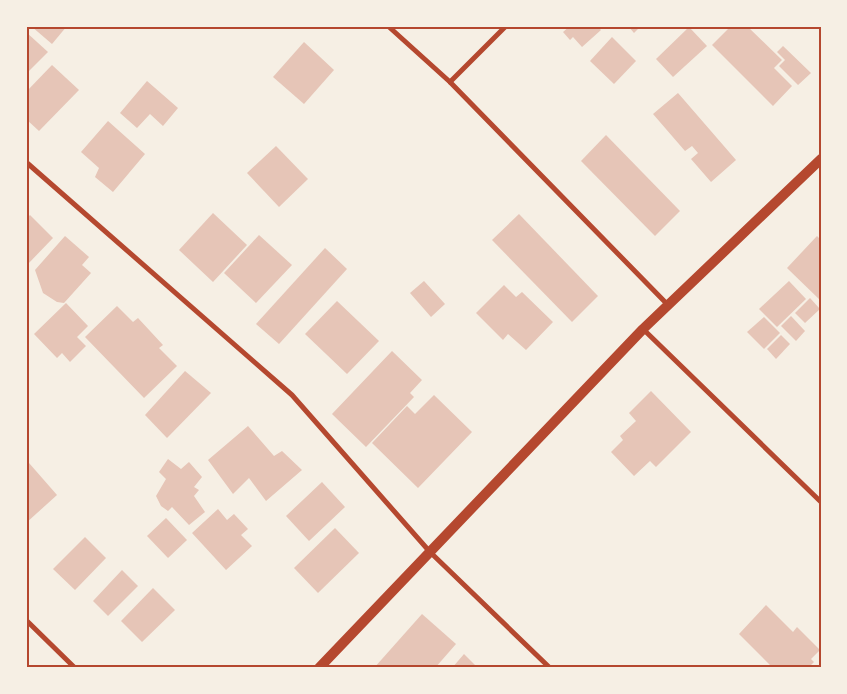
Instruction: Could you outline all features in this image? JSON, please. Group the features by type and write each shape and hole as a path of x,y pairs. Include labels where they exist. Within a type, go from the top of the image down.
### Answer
{"main road":[{"path":"319,668 643,329 821,160"}],"street":[{"path":"388,26 450,82 668,305"},
{"path":"450,82 506,26"},
{"path":"26,162 292,395 430,552 550,668"},
{"path":"643,329 821,502"},
{"path":"26,620 75,668"}],"building":[{"path":"31,26 67,26 52,44"},
{"path":"570,26 597,26 601,30 582,47 573,37 570,40 563,32"},
{"path":"628,26 641,26 634,33"},
{"path":"731,26 747,26 782,60 774,68 792,86 773,106 712,45"},
{"path":"689,27 707,46 673,77 656,59"},
{"path":"26,32 48,52 26,74"},
{"path":"612,37 636,61 614,84 590,61"},
{"path":"304,42 334,70 304,104 273,77"},
{"path":"783,46 811,73 798,85 779,66 785,60 777,52"},
{"path":"52,65 79,90 39,131 26,119 26,92"},
{"path":"147,81 178,108 163,126 150,114 137,128 120,113"},
{"path":"678,93 736,160 711,182 691,159 698,153 692,146 685,151 653,114"},
{"path":"108,121 145,154 113,192 95,177 99,168 81,152"},
{"path":"606,135 680,211 655,236 581,161"},
{"path":"276,146 308,179 279,207 247,173"},
{"path":"213,213 247,245 213,282 179,250"},
{"path":"519,214 598,296 572,322 492,240"},
{"path":"30,215 53,238 26,266 26,219"},
{"path":"259,235 292,265 256,303 224,273"},
{"path":"65,236 89,257 82,265 91,273 64,303 57,302 43,293 35,270"},
{"path":"817,236 821,240 821,301 787,268"},
{"path":"325,248 347,269 279,344 256,324"},
{"path":"424,281 445,304 431,317 410,293"},
{"path":"789,281 806,299 777,327 759,309"},
{"path":"504,285 516,297 522,292 553,322 526,350 508,334 503,340 476,313"},
{"path":"810,298 820,309 805,323 795,313"},
{"path":"337,301 379,341 347,374 305,334"},
{"path":"66,303 88,326 77,337 86,346 70,362 62,353 57,358 34,334"},
{"path":"117,306 133,322 138,318 163,345 159,348 177,366 144,398 85,337"},
{"path":"791,316 805,331 796,341 781,326"},
{"path":"764,317 780,333 764,349 747,332"},
{"path":"781,335 790,344 776,359 767,349"},
{"path":"392,351 422,380 410,393 414,397 366,447 332,414"},
{"path":"185,371 211,393 167,438 145,415"},
{"path":"651,391 691,432 656,467 650,461 634,476 611,452 623,440 620,436 636,421 629,413"},
{"path":"434,395 472,432 418,488 372,443 407,406 415,414"},
{"path":"248,426 274,456 282,451 302,470 266,501 249,478 233,494 208,460"},
{"path":"168,459 181,469 189,462 202,477 194,487 199,490 194,496 205,512 189,525 172,507 168,511 161,506 156,496 166,479 159,472"},
{"path":"29,463 57,495 26,523 26,465"},
{"path":"322,482 345,507 309,541 286,516"},
{"path":"218,509 227,520 234,514 248,529 241,535 252,546 226,570 192,533"},
{"path":"166,518 187,540 168,558 147,536"},
{"path":"335,528 359,553 318,593 294,568"},
{"path":"85,537 106,558 75,590 53,569"},
{"path":"122,570 138,586 108,616 93,601"},
{"path":"153,588 175,610 142,642 121,621"},
{"path":"766,605 793,632 797,627 820,650 811,659 814,662 808,668 773,668 739,634"},
{"path":"422,614 456,644 435,668 374,668"},
{"path":"464,654 478,668 452,668"}]}
